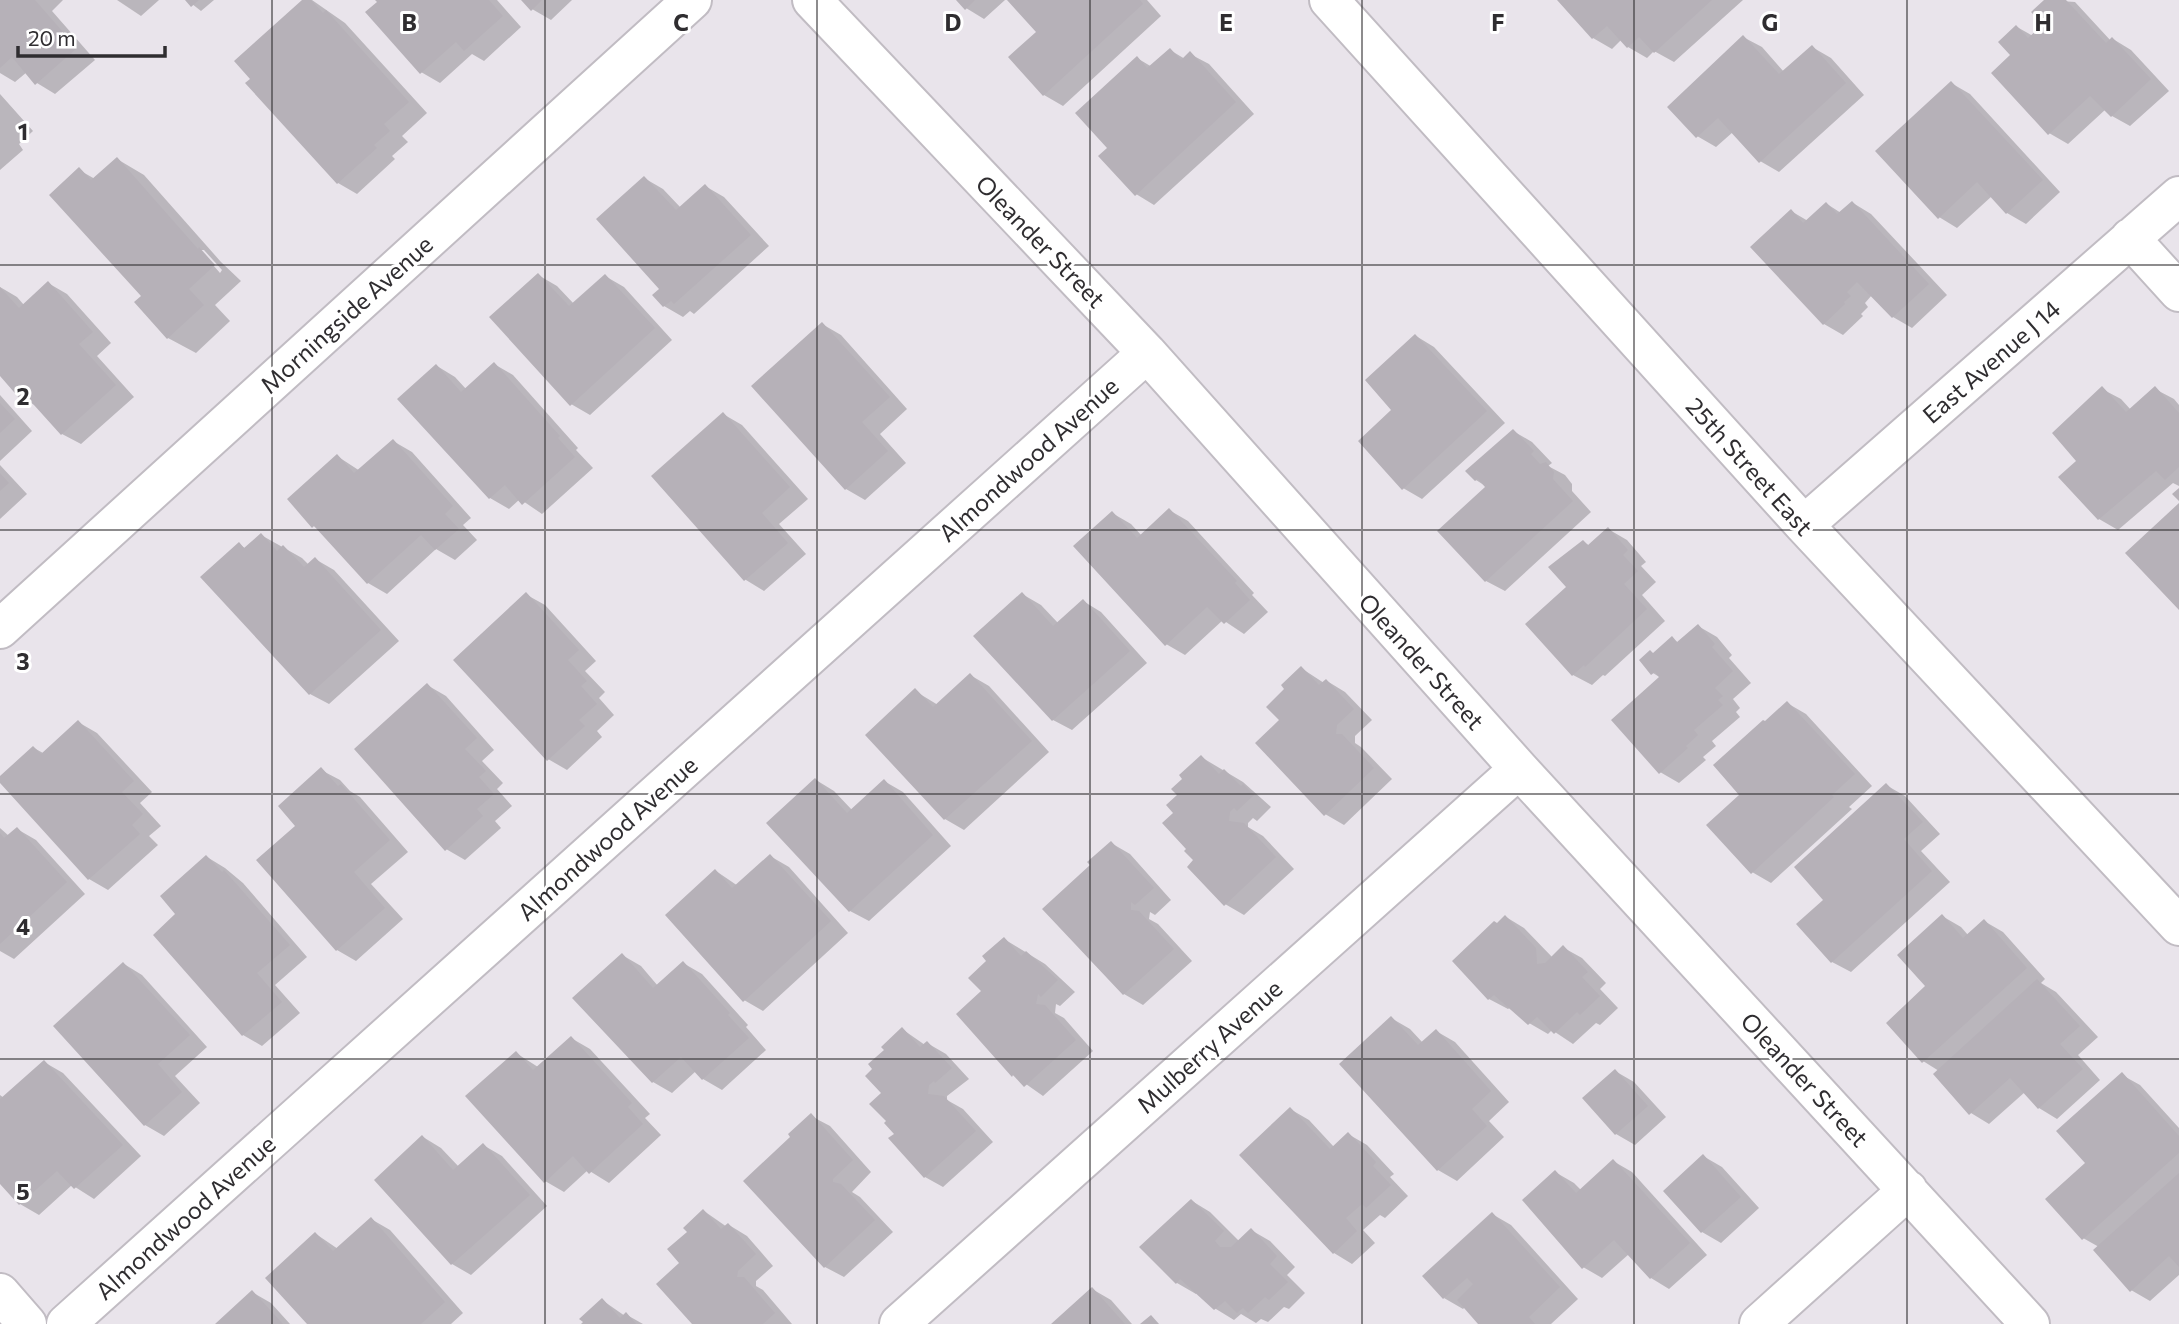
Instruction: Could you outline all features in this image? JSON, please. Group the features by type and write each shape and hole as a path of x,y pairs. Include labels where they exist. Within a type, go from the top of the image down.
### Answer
{"street":[{"name":"Morningside Avenue","path":"0,629 692,0"},
{"name":"Oleander Street","path":"812,0 1147,353 1519,769 2030,1324"},
{"name":"25th Street East","path":"1329,0 1804,526 2179,926"},
{"name":"East Avenue J 14","path":"1804,526 2179,196"},
{"path":"2130,238 2179,292"},
{"name":"Almondwood Avenue","path":"66,1324 1147,353"},
{"name":"Mulberry Avenue","path":"899,1324 1519,769"},
{"path":"1759,1324 1908,1190"},
{"path":"0,1293 27,1324"}],"building":[{"path":"0,0 35,0 77,48 35,85 12,57 0,68"},
{"path":"185,0 199,0 191,7"},
{"path":"302,0 311,0 323,13 326,10 409,102 384,124 390,131 374,145 377,148 337,184 245,83 250,79 234,61"},
{"path":"375,0 489,0 503,16 464,51 456,42 420,74 365,12 377,2"},
{"path":"521,0 542,0 531,11"},
{"path":"956,0 975,0 965,10"},
{"path":"1007,0 1140,0 1143,4 1043,96 1008,57 1036,32"},
{"path":"1557,0 1712,0 1654,53 1639,37 1627,48 1607,26 1592,39"},
{"path":"2044,0 2066,0 2106,43 2112,37 2151,79 2111,117 2090,96 2048,135 1991,73 2010,55 1998,42 2016,25 2028,38 2043,24 2031,12"},
{"path":"1743,35 1779,74 1812,45 1846,83 1759,163 1718,118 1696,138 1667,107"},
{"path":"1170,48 1181,60 1190,51 1236,102 1135,196 1098,156 1107,148 1075,113 1137,56 1147,68"},
{"path":"1951,81 2043,180 2006,214 1977,182 1938,219 1875,151"},
{"path":"117,157 215,265 189,289 204,305 167,339 134,302 141,296 49,195 79,167 91,180"},
{"path":"644,176 676,210 705,184 751,235 674,304 671,301 663,307 652,295 659,289 596,219"},
{"path":"1852,201 1929,284 1892,318 1857,282 1847,292 1851,296 1845,304 1823,325 1750,247 1791,209 1803,223 1826,202 1837,214"},
{"path":"538,273 569,306 605,274 655,328 570,406 489,317"},
{"path":"48,281 93,332 79,344 116,385 61,435 25,395 20,399 0,376 0,287 19,308"},
{"path":"822,322 890,397 862,422 888,451 845,490 751,386"},
{"path":"1415,334 1487,411 1402,490 1358,441 1391,410 1365,380"},
{"path":"494,362 560,436 558,438 575,457 522,505 505,485 489,499 397,399 436,364 461,392"},
{"path":"2102,386 2126,412 2155,386 2179,413 2179,467 2165,480 2156,471 2098,520 2058,477 2076,461 2052,433"},
{"path":"0,403 15,419 0,433"},
{"path":"723,412 790,487 762,513 788,543 744,581 651,476"},
{"path":"1513,429 1534,451 1531,454 1540,464 1546,462 1554,472 1553,479 1573,501 1485,582 1437,531 1485,487 1465,471"},
{"path":"393,439 453,506 445,514 459,529 435,550 421,535 367,584 287,499 337,454 354,473"},
{"path":"0,473 9,483 0,491"},
{"path":"2179,488 2179,501 2172,494"},
{"path":"2179,503 2179,610 2125,553"},
{"path":"1169,508 1237,581 1235,583 1250,600 1224,624 1207,607 1165,646 1073,546 1112,511 1137,538"},
{"path":"1608,527 1628,550 1623,555 1638,571 1624,584 1647,609 1572,676 1525,624 1566,587 1548,567 1583,540 1588,545"},
{"path":"261,533 277,551 283,545 304,567 315,557 381,630 309,695 200,577 239,542 244,548"},
{"path":"526,592 579,650 568,660 587,681 581,686 597,704 579,720 585,726 547,761 453,660"},
{"path":"1022,592 1053,626 1083,599 1130,651 1052,721 973,636"},
{"path":"1698,624 1715,644 1712,647 1733,671 1715,688 1723,696 1718,700 1723,705 1694,730 1698,735 1686,746 1688,748 1659,774 1611,720 1659,677 1655,672 1651,675 1639,660 1650,650 1653,653 1672,636 1677,642"},
{"path":"1301,666 1319,685 1326,679 1354,709 1337,725 1336,734 1342,734 1374,768 1324,816 1255,743 1279,720 1266,707 1284,689 1281,685"},
{"path":"970,673 1032,741 944,820 865,735 915,688 933,707"},
{"path":"427,683 477,738 465,749 486,771 479,777 494,794 477,809 483,816 445,851 354,749"},
{"path":"1787,701 1855,774 1751,874 1706,825 1739,795 1713,765"},
{"path":"78,720 134,781 122,792 143,814 132,825 140,834 88,880 0,783 0,776 33,746 41,754"},
{"path":"1201,755 1219,774 1224,769 1254,795 1237,811 1234,808 1230,812 1229,821 1244,823 1276,857 1224,906 1187,867 1193,860 1162,823 1173,813 1166,805 1177,795 1171,789 1182,779 1179,775"},
{"path":"321,767 338,786 341,784 390,840 354,872 385,908 336,951 256,860 295,826 278,806"},
{"path":"815,778 847,813 884,779 933,835 849,912 766,823"},
{"path":"1886,783 1923,822 1904,839 1932,871 1831,963 1796,924 1823,900 1794,867"},
{"path":"17,827 67,882 0,944 0,833 4,838"},
{"path":"1111,841 1154,888 1135,905 1131,902 1131,910 1139,911 1174,949 1123,995 1042,909 1090,865 1087,862"},
{"path":"770,854 831,921 743,1002 665,915 715,869 732,888"},
{"path":"206,855 222,872 224,870 290,945 257,973 282,1002 242,1036 153,935 175,914 160,896"},
{"path":"1942,914 1963,938 1984,919 2027,968 1922,1063 1886,1023 1925,986 1897,955"},
{"path":"1505,915 1536,948 1537,964 1545,963 1563,945 1588,972 1582,977 1600,996 1580,1015 1577,1012 1554,1034 1537,1017 1528,1025 1494,995 1488,1000 1452,961 1494,921 1497,923"},
{"path":"1004,937 1021,956 1026,951 1058,980 1041,997 1038,994 1036,1004 1045,1005 1076,1040 1024,1087 956,1014 981,991 968,978 986,961 982,956"},
{"path":"622,953 653,988 683,961 749,1038 702,1080 681,1057 652,1083 572,998"},
{"path":"123,962 190,1035 158,1064 182,1092 144,1126 53,1026"},
{"path":"2037,979 2080,1026 2060,1044 2083,1069 2038,1109 2010,1078 1969,1115 1933,1074"},
{"path":"1391,1016 1418,1045 1436,1029 1491,1091 1472,1109 1487,1126 1437,1171 1339,1064"},
{"path":"902,1027 920,1047 927,1041 952,1068 929,1085 928,1094 944,1096 976,1131 924,1178 888,1138 894,1134 884,1123 886,1121 869,1104 881,1093 865,1076 872,1069 868,1064 884,1050 881,1047"},
{"path":"571,1036 632,1103 628,1107 643,1124 589,1174 573,1156 544,1183 465,1096 516,1051 533,1070"},
{"path":"44,1060 123,1145 74,1189 57,1171 19,1205 0,1184 0,1099"},
{"path":"1615,1069 1648,1106 1615,1135 1582,1098"},
{"path":"2122,1072 2179,1136 2179,1153 2082,1240 2045,1199 2085,1163 2056,1131"},
{"path":"1290,1107 1330,1149 1348,1132 1376,1162 1373,1166 1391,1185 1366,1208 1362,1204 1346,1218 1357,1231 1333,1254 1239,1155"},
{"path":"811,1113 853,1160 833,1182 841,1184 875,1220 824,1268 743,1181 790,1137 788,1134"},
{"path":"422,1135 453,1170 483,1143 530,1195 451,1265 374,1180"},
{"path":"1703,1154 1741,1197 1701,1233 1663,1191"},
{"path":"1613,1159 1690,1243 1650,1279 1614,1240 1582,1269 1522,1200 1555,1170 1576,1193"},
{"path":"2179,1173 2179,1267 2169,1256 2130,1292 2093,1250"},
{"path":"1191,1199 1224,1231 1215,1241 1220,1247 1231,1247 1251,1228 1277,1256 1270,1264 1288,1282 1269,1300 1265,1297 1248,1313 1243,1308 1237,1313 1225,1301 1214,1310 1180,1279 1176,1284 1139,1247"},
{"path":"703,1209 721,1229 728,1223 756,1254 738,1271 737,1277 744,1277 775,1313 763,1324 692,1324 656,1284 679,1263 667,1249 687,1232 683,1228"},
{"path":"1492,1212 1560,1287 1529,1317 1535,1324 1478,1324 1457,1300 1473,1284 1467,1278 1443,1299 1422,1276"},
{"path":"371,1217 445,1302 421,1324 307,1324 265,1278 315,1232 333,1251"},
{"path":"1092,1287 1125,1324 1051,1324"},
{"path":"252,1290 283,1324 215,1324"},
{"path":"602,1298 620,1318 626,1312 636,1324 581,1324 583,1322 579,1319"},
{"path":"1151,1315 1159,1324 1140,1324"}]}
